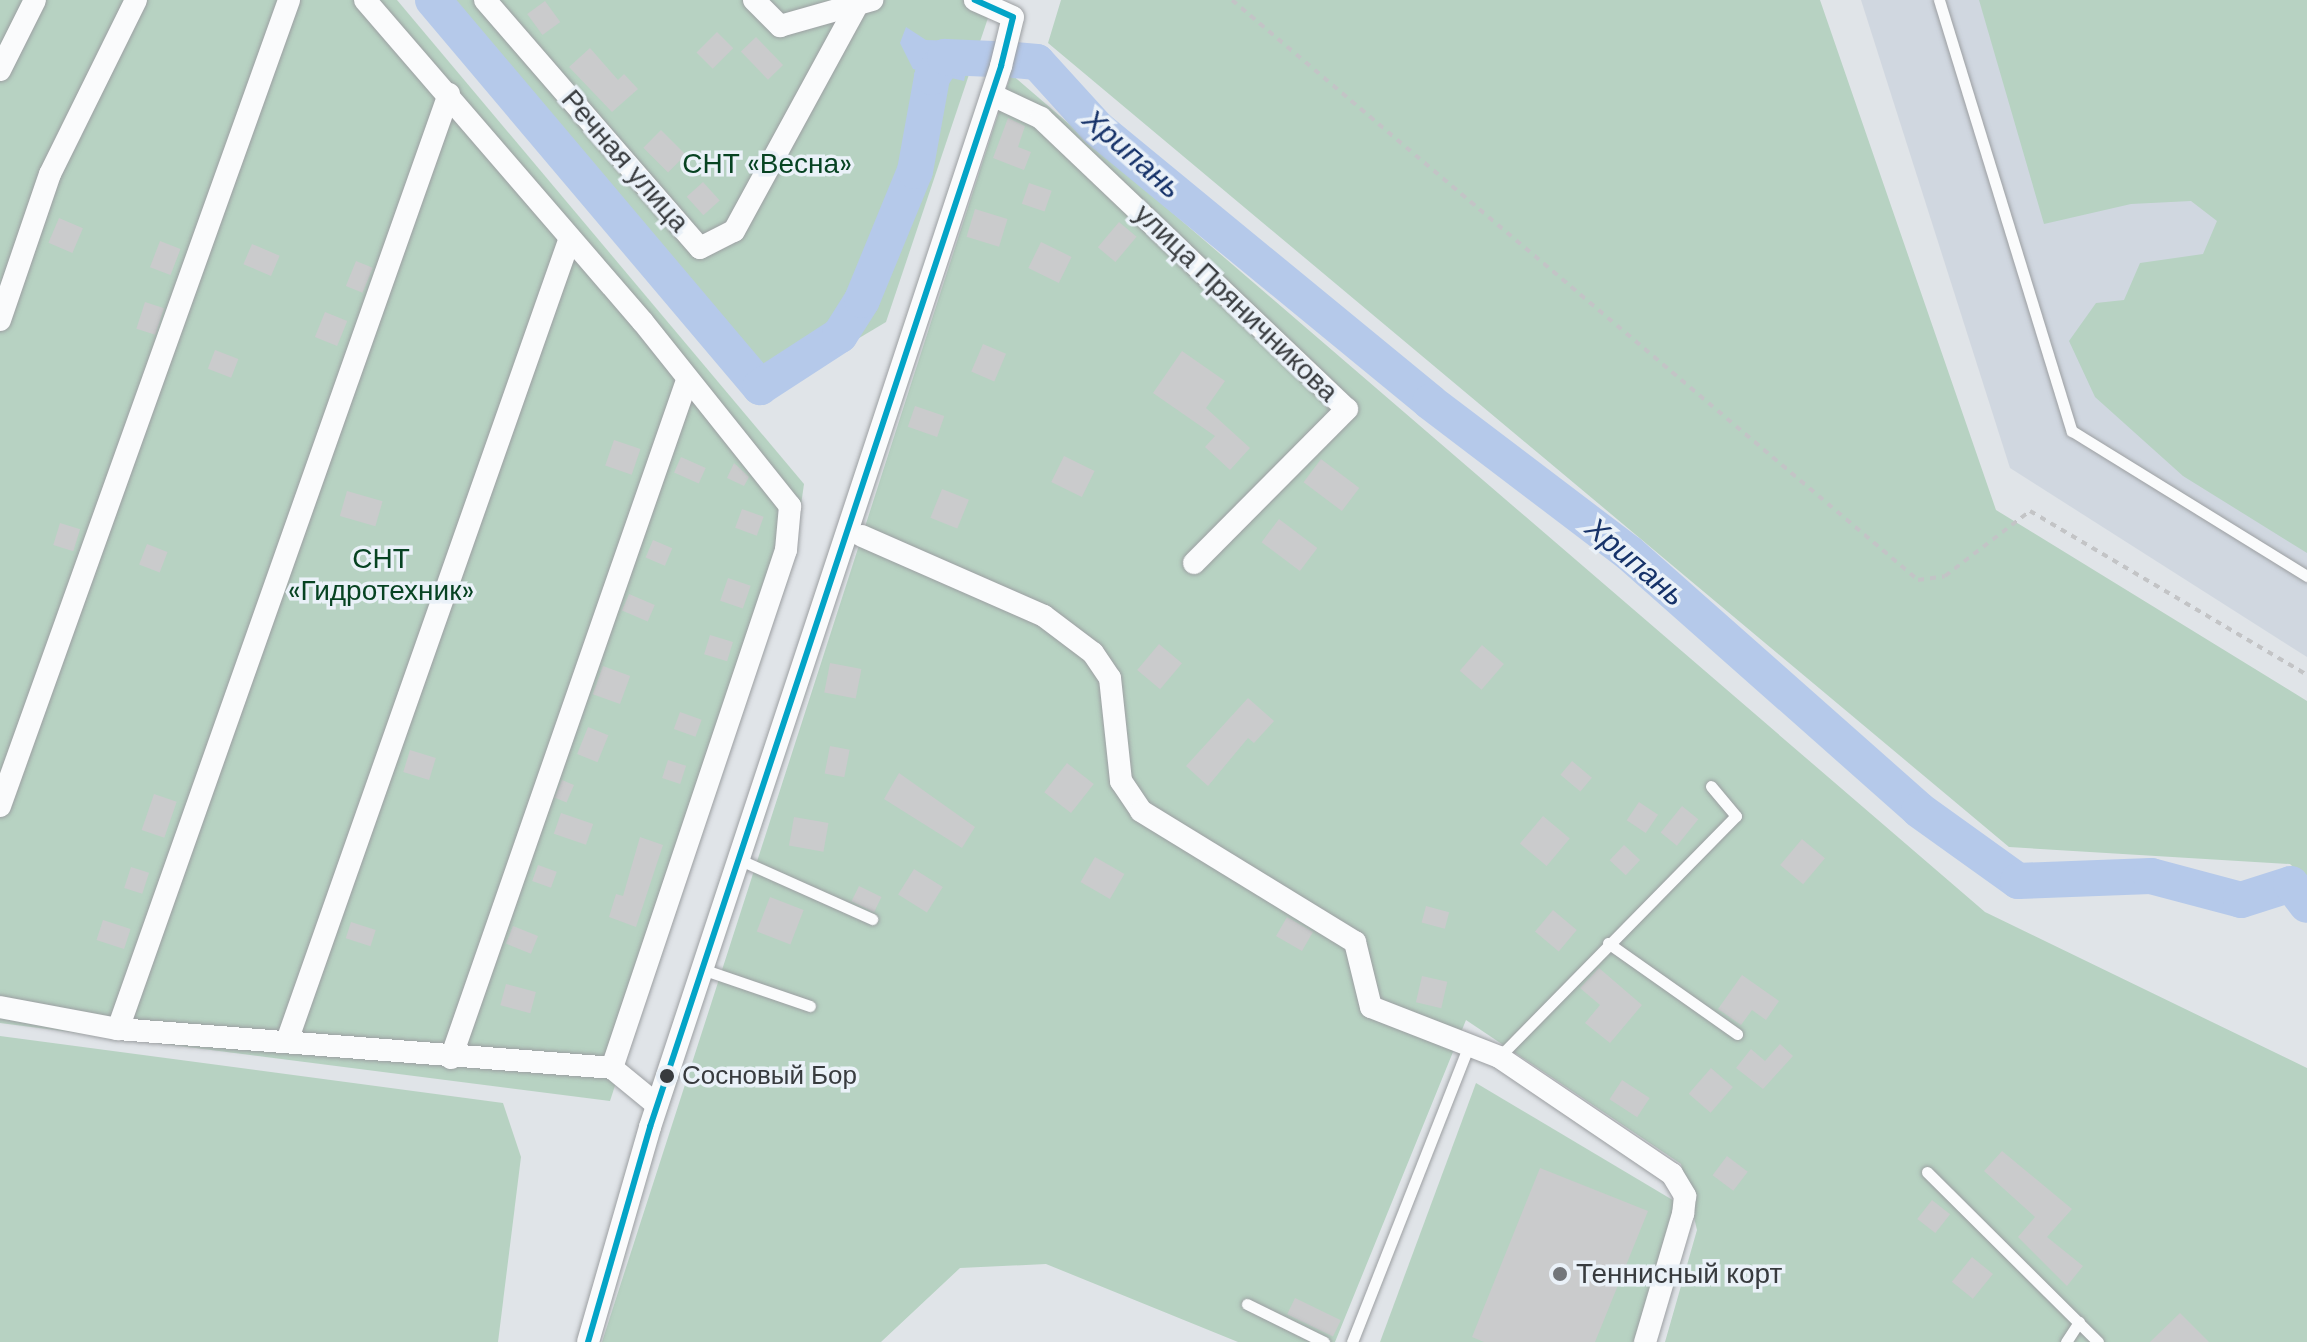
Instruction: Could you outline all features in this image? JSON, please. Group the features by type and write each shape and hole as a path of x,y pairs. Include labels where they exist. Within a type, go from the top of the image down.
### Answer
{"street":[{"path":"0,70 35,0"},
{"path":"0,320 50,174 136,0"},
{"path":"0,806 289,0"},
{"path":"365,0 570,238 790,506 786,550 612,1068"},
{"name":"Речная улица","path":"485,0 700,248 734,231 863,5"},
{"path":"754,0 780,26 863,5"},
{"path":"588,1342 657,1105 738,859 855,533 992,95 1013,17 975,0"},
{"path":"118,1029 449,94"},
{"name":"улица Пряничникова","path":"992,95 1041,118 1347,409 1194,563"},
{"path":"287,1041 570,238"},
{"path":"451,1058 686,383"},
{"path":"855,533 1044,616 1093,653 1110,678 1121,781 1141,811 1355,942 1371,1007 1499,1057 1679,1179 1685,1196 1683,1214 1645,1342"},
{"path":"0,1007 118,1029 287,1041 451,1058 612,1068 657,1105"}],"lane":[{"path":"1939,0 2072,431 2307,576"},
{"path":"1499,1057 1736,816 1711,786"},
{"path":"738,859 872,919"},
{"path":"1608,943 1737,1034"},
{"path":"702,969 810,1006"},
{"path":"1352,1342 1469,1045"},
{"path":"1927,1172 2098,1342"},
{"path":"1247,1304 1324,1342"},
{"path":"2066,1342 2079,1322"}],"path":[{"path":"1232,0 1918,580 1945,576 2030,511 2307,675"}],"shaded area":[{"path":"1861,0 2307,0 2307,657 2010,468"}],"green space":[{"name":"СНТ «Гидротехник»","path":"0,0 397,0 804,484 798,526 610,1101 0,1023"},
{"name":"СНТ «Весна»","path":"416,0 994,0 886,322 752,402"},
{"path":"1061,0 1820,0 1996,510 2307,701 2307,880 2290,864 2009,847 1048,43"},
{"path":"1979,0 2307,0 2307,553 2183,476 2095,397 2069,341 2096,303 2124,300 2140,263 2203,254 2217,221 2191,201 2131,204 2044,224"},
{"path":"1011,74 1985,912 2307,1068 2307,1342 1665,1342 1697,1230 1681,1164 1466,1020 1335,1342 1238,1342 1046,1264 960,1268 881,1342 602,1342"},
{"path":"0,1036 503,1103 521,1157 498,1342 0,1342"},
{"path":"1476,1083 1676,1202 1635,1342 1380,1342"}],"water":[{"path":"906,27 926,40 961,41 969,57 964,81 913,69 900,43"}],"building":[{"path":"545,1 560,22 542,35 527,14"},
{"path":"717,32 733,48 713,69 696,53"},
{"path":"756,37 783,65 768,80 741,52"},
{"path":"590,48 618,80 624,74 638,89 612,112 569,67"},
{"path":"1008,118 1025,126 1018,147 1031,152 1024,170 993,158"},
{"path":"661,130 686,155 668,172 643,148"},
{"path":"703,182 720,201 703,215 687,197"},
{"path":"1029,183 1052,191 1045,212 1022,204"},
{"path":"975,209 1008,219 999,247 967,237"},
{"path":"59,218 83,228 72,253 48,243"},
{"path":"1119,222 1137,237 1115,262 1098,247"},
{"path":"160,241 181,249 171,275 150,267"},
{"path":"1041,242 1072,257 1059,283 1028,268"},
{"path":"252,244 280,256 271,276 243,264"},
{"path":"356,261 373,268 363,293 346,286"},
{"path":"145,302 164,308 155,335 136,329"},
{"path":"325,312 347,321 337,346 315,337"},
{"path":"983,344 1006,354 994,381 971,372"},
{"path":"215,350 238,359 231,378 208,369"},
{"path":"1182,351 1225,381 1206,408 1250,448 1230,470 1205,447 1215,436 1153,393"},
{"path":"915,406 944,416 937,437 908,427"},
{"path":"614,440 640,449 632,475 605,466"},
{"path":"1064,456 1095,471 1082,497 1051,482"},
{"path":"681,457 706,468 699,484 674,473"},
{"path":"1321,459 1359,488 1342,511 1304,482"},
{"path":"734,463 749,477 744,486 727,478"},
{"path":"942,489 969,500 957,529 930,518"},
{"path":"347,491 383,501 375,526 340,516"},
{"path":"742,509 764,517 757,536 735,528"},
{"path":"1279,519 1317,548 1300,571 1262,542"},
{"path":"60,523 80,529 73,551 53,545"},
{"path":"653,540 672,548 665,566 646,557"},
{"path":"147,544 168,552 160,572 139,565"},
{"path":"728,578 751,586 743,609 720,601"},
{"path":"629,594 655,605 648,622 622,611"},
{"path":"710,635 733,642 727,661 704,654"},
{"path":"1159,644 1182,663 1160,689 1137,670"},
{"path":"1482,645 1504,664 1482,690 1460,671"},
{"path":"830,663 861,669 856,699 824,692"},
{"path":"603,666 630,676 620,704 593,694"},
{"path":"1248,698 1274,721 1254,743 1248,738 1208,786 1186,766"},
{"path":"680,712 702,720 695,737 674,729"},
{"path":"588,727 608,735 598,762 577,754"},
{"path":"830,746 850,750 844,777 825,773"},
{"path":"410,750 436,758 429,780 403,772"},
{"path":"668,760 686,766 680,784 662,778"},
{"path":"1572,761 1592,778 1580,792 1560,775"},
{"path":"1067,763 1094,784 1071,813 1044,792"},
{"path":"899,773 975,827 962,848 884,799"},
{"path":"562,780 574,785 567,803 555,797"},
{"path":"154,794 177,802 164,838 142,830"},
{"path":"1639,802 1658,815 1646,833 1627,820"},
{"path":"1682,806 1698,819 1677,846 1661,832"},
{"path":"561,813 593,824 586,845 554,834"},
{"path":"1543,816 1570,838 1547,866 1520,844"},
{"path":"794,817 828,823 823,852 789,846"},
{"path":"640,837 663,845 636,927 609,917 616,894 623,896"},
{"path":"1802,839 1825,858 1803,884 1780,865"},
{"path":"1624,845 1640,860 1626,875 1610,860"},
{"path":"1095,857 1124,874 1110,899 1080,882"},
{"path":"538,865 557,872 551,888 532,881"},
{"path":"131,867 149,873 142,894 124,888"},
{"path":"914,869 943,887 927,912 898,894"},
{"path":"859,886 881,897 874,912 852,901"},
{"path":"770,897 804,910 790,944 757,932"},
{"path":"1426,906 1449,912 1445,929 1422,922"},
{"path":"1553,910 1577,930 1559,951 1535,931"},
{"path":"1287,917 1313,932 1302,951 1276,936"},
{"path":"103,920 131,929 124,949 97,940"},
{"path":"351,922 376,930 370,946 346,938"},
{"path":"513,926 538,936 531,954 506,944"},
{"path":"1599,968 1642,1005 1610,1043 1585,1023 1600,1005 1580,988"},
{"path":"1742,975 1779,1001 1766,1020 1752,1010 1741,1025 1718,1009"},
{"path":"1422,976 1447,982 1441,1008 1416,1002"},
{"path":"506,984 536,992 530,1013 500,1005"},
{"path":"1780,1044 1793,1056 1763,1089 1736,1068 1751,1049 1765,1061"},
{"path":"1711,1068 1733,1087 1711,1113 1689,1094"},
{"path":"1622,1080 1650,1098 1637,1117 1609,1099"},
{"path":"2002,1151 2072,1209 2047,1237 2083,1266 2067,1286 2018,1237 2035,1217 1984,1171"},
{"path":"1727,1156 1748,1172 1733,1191 1713,1175"},
{"name":"Теннисный корт","path":"1540,1168 1648,1211 1595,1342 1484,1342 1472,1337"},
{"path":"1932,1200 1950,1214 1935,1233 1917,1219"},
{"path":"1972,1257 1993,1274 1973,1299 1952,1282"},
{"path":"1295,1298 1341,1320 1333,1337 1287,1314"},
{"path":"2180,1313 2209,1342 2150,1342"}],"waterway":[{"name":"Хрипань","path":"433,0 760,387 840,335 862,300 915,171 932,77 945,57 993,59"},
{"name":"Хрипань","path":"1014,60 1037,62 1098,129 1430,402 1629,553 1919,810 2018,881 2151,876 2241,900 2291,884 2307,905"}],"transit line":[{"path":"588,1342 650,1127 1001,66 1013,17 975,0"}],"place":[{"name":"Сосновый Бор","path":"667,1076"},
{"name":"Теннисный корт","path":"1560,1274"}]}
